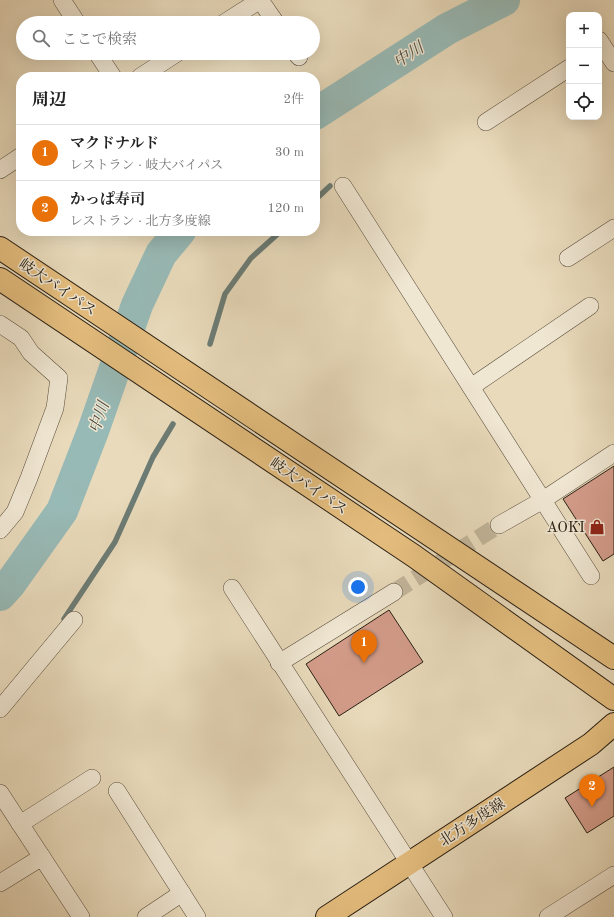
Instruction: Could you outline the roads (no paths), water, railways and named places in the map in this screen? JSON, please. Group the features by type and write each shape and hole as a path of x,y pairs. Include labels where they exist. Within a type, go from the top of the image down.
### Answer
{"main road":[{"name":"岐大バイパス","path":"0,248 614,658"},
{"name":"岐大バイパス","path":"0,279 414,556 614,699"},
{"name":"北方多度線","path":"327,917 591,744 614,724"}],"street":[{"path":"62,0 72,16"},
{"path":"238,16 265,2 272,16"},
{"path":"602,48 614,63"},
{"path":"102,60 110,72"},
{"path":"148,72 166,60"},
{"path":"486,122 566,70"},
{"path":"0,170 16,159"},
{"path":"343,186 591,576"},
{"path":"568,258 614,228"},
{"path":"471,387 590,306"},
{"path":"0,324 21,338 32,353 59,378 55,408 31,471 15,512 0,530"},
{"path":"499,525 543,500 614,453"},
{"path":"232,588 444,917"},
{"path":"279,663 394,592"},
{"path":"0,710 74,620"},
{"path":"20,824 92,778"},
{"path":"117,792 197,917"},
{"path":"0,793 82,917"},
{"path":"0,883 42,857"},
{"path":"548,917 614,875"},
{"path":"146,917 182,893"}],"waterway":[{"name":"中川","path":"320,111 447,29 504,0"},
{"path":"320,195 330,186"},
{"name":"中川","path":"0,595 10,584 62,511 93,431 137,305 161,254 176,236"},
{"path":"210,344 225,294 251,258 275,236"},
{"path":"64,619 115,542 153,457 173,424"}],"tunnel":[{"path":"394,592 499,525"}],"place":[{"name":"AOKI","path":"597,527"},
{"name":"マクドナルド","path":"364,663"},
{"name":"かっぱ寿司","path":"592,807"}]}
